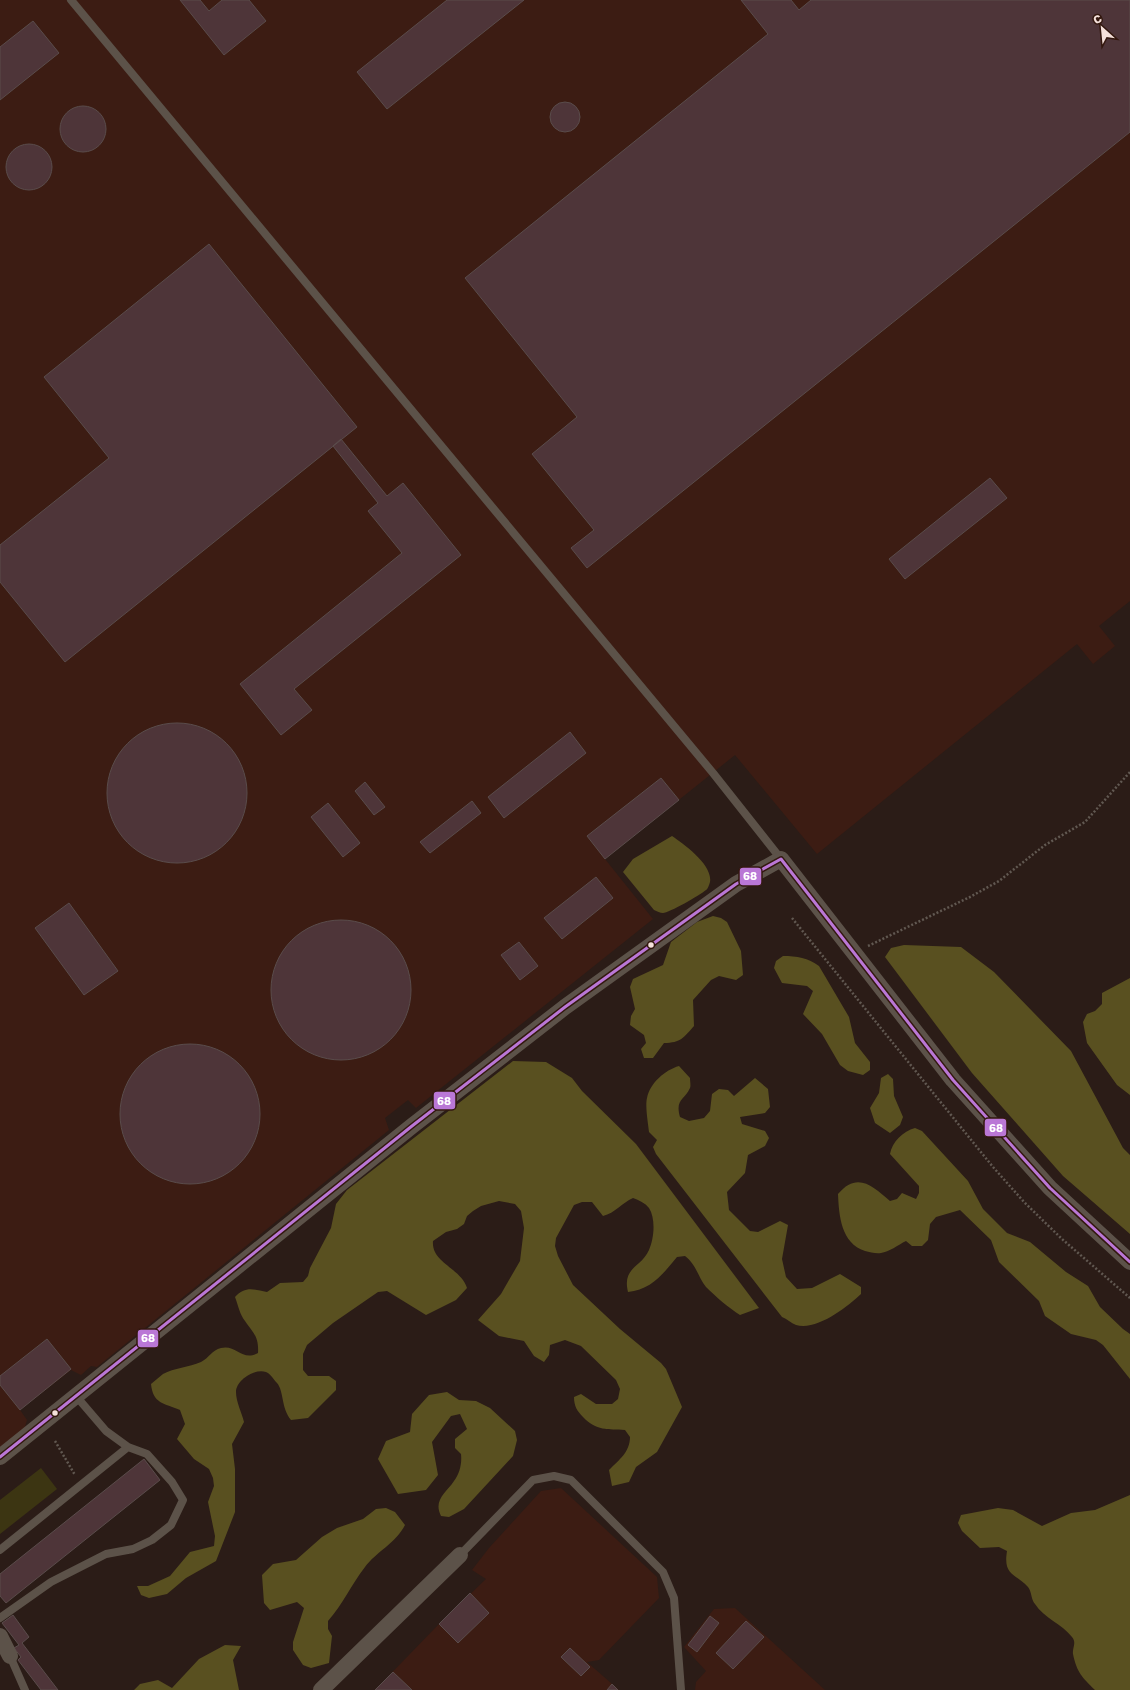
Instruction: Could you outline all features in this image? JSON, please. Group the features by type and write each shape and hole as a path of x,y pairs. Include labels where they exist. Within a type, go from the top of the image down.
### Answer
{"street":[{"path":"0,1457 412,1126 565,1007 736,884 781,859 952,1080 1050,1188 1130,1262"},
{"path":"321,1690 460,1555"},
{"path":"0,1636 10,1656"}],"lane":[{"path":"71,0 698,755 781,859"},
{"path":"0,1618 51,1582 106,1554 132,1549 152,1540 171,1525 182,1500 172,1482 147,1454 128,1447 106,1430 76,1396"},
{"path":"0,1550 128,1447"},
{"path":"460,1555 533,1480 554,1476 571,1480 663,1572 674,1598 681,1690"},
{"path":"10,1656 25,1690"}],"path":[{"path":"855,953 970,897 999,881 1045,845 1085,822 1130,772"},
{"path":"792,918 993,1167 1024,1202 1062,1239 1130,1298"},
{"path":"55,1441 81,1485"}],"shaded area":[{"path":"0,0 1130,0 1130,601 1099,626 1115,646 1093,664 1077,644 817,854 735,755 605,859 653,919 416,1108 408,1100 385,1118 389,1130 97,1367 91,1366 81,1375 71,1370 20,1410 27,1420 24,1430 0,1449"},
{"path":"672,836 697,856 702,862 710,875 710,882 707,889 698,896 662,913 654,910 623,872 633,859"},
{"path":"713,916 721,918 727,922 741,951 743,975 736,980 719,976 711,980 693,1000 694,1026 682,1039 670,1043 664,1043 653,1058 644,1058 641,1049 646,1043 644,1035 630,1025 631,1016 635,1009 630,987 633,979 663,965 671,942 697,922"},
{"path":"904,945 961,947 994,972 1071,1051 1123,1148 1130,1155 1130,1234 1063,1176 972,1073 885,957 891,948"},
{"path":"783,956 802,958 819,966 849,1017 855,1043 870,1062 870,1070 863,1075 848,1071 840,1065 822,1034 803,1014 813,991 807,986 782,983 774,968 776,961"},
{"path":"1130,978 1130,1095 1117,1085 1087,1043 1083,1022 1087,1014 1095,1011 1102,1004 1102,993"},
{"path":"513,1061 546,1062 572,1078 582,1091 636,1144 759,1308 740,1315 706,1287 692,1263 685,1256 677,1257 662,1275 644,1288 628,1292 627,1284 630,1272 646,1256 652,1240 654,1229 653,1218 649,1208 642,1202 633,1198 625,1202 611,1213 603,1216 592,1202 582,1202 574,1205 556,1238 555,1246 558,1256 573,1285 620,1329 661,1363 666,1369 682,1407 657,1452 636,1467 629,1482 612,1486 609,1470 626,1451 630,1442 630,1437 625,1430 602,1428 588,1422 575,1406 574,1397 581,1394 596,1404 612,1404 618,1399 620,1389 616,1380 581,1346 565,1340 550,1345 549,1355 544,1362 534,1356 524,1341 499,1336 478,1320 501,1294 520,1261 524,1228 521,1211 515,1204 499,1201 481,1206 467,1216 464,1224 457,1229 446,1232 433,1241 434,1249 437,1255 459,1275 467,1288 456,1300 426,1315 387,1291 378,1292 333,1323 307,1345 303,1354 303,1370 308,1376 329,1376 336,1381 336,1390 308,1418 291,1420 286,1410 279,1386 267,1373 262,1371 252,1373 239,1383 236,1396 244,1422 232,1444 235,1469 235,1512 216,1561 186,1578 167,1594 149,1598 141,1595 137,1586 148,1586 170,1576 190,1552 214,1546 215,1536 208,1502 214,1486 213,1478 209,1469 194,1459 177,1439 185,1424 180,1410 160,1402 154,1396 151,1384 163,1374 201,1362 215,1350 221,1348 231,1348 248,1355 258,1353 258,1343 253,1332 243,1319 235,1297 242,1291 250,1289 267,1292 280,1283 303,1282 308,1276 310,1268 331,1228 336,1204 347,1190"},
{"path":"679,1066 690,1078 690,1088 679,1103 680,1117 689,1121 704,1118 710,1111 712,1094 719,1089 728,1090 734,1096 755,1078 768,1089 770,1107 765,1113 740,1117 742,1124 765,1131 769,1138 765,1146 748,1155 745,1173 727,1192 729,1210 750,1231 758,1232 780,1221 788,1225 782,1259 786,1277 797,1289 812,1288 840,1274 861,1287 861,1294 831,1317 813,1325 804,1326 796,1325 782,1317 656,1154 653,1147 657,1140 649,1132 646,1101 651,1087 655,1082 664,1074"},
{"path":"888,1074 893,1079 894,1096 903,1117 900,1125 890,1133 875,1123 870,1108 879,1093 881,1078"},
{"path":"915,1128 922,1131 968,1181 983,1209 1007,1233 1030,1242 1066,1272 1088,1286 1100,1307 1130,1334 1130,1379 1103,1345 1096,1340 1071,1334 1045,1316 1039,1301 999,1262 991,1240 960,1210 936,1217 930,1224 928,1240 922,1246 912,1246 906,1241 887,1251 877,1253 865,1251 851,1242 843,1228 839,1211 838,1194 845,1187 852,1183 865,1183 877,1190 890,1201 897,1199 902,1193 916,1199 919,1193 919,1186 890,1154 893,1145 902,1134"},
{"path":"447,1392 459,1400 476,1401 490,1408 515,1431 517,1440 513,1456 464,1509 449,1517 441,1516 439,1501 458,1475 460,1468 461,1454 455,1448 455,1439 467,1429 460,1414 451,1416 432,1442 438,1475 426,1490 398,1494 378,1459 386,1441 410,1432 412,1414 429,1395"},
{"path":"41,1468 57,1489 0,1534 0,1500"},
{"path":"561,1488 657,1577 659,1598 599,1660 587,1662 619,1690 375,1690 439,1624 486,1579 472,1570 489,1548 541,1491"},
{"path":"1130,1495 1130,1690 1095,1690 1083,1678 1076,1666 1073,1654 1074,1643 1068,1632 1039,1609 1032,1598 1028,1587 1008,1570 1006,1559 1007,1551 999,1547 980,1548 962,1531 958,1523 961,1515 998,1508 1013,1510 1042,1526 1071,1513 1095,1510"},
{"path":"386,1508 395,1512 405,1525 396,1537 365,1567 328,1621 328,1629 332,1636 329,1663 311,1668 303,1665 293,1650 293,1642 304,1608 297,1602 270,1610 264,1603 262,1575 273,1564 296,1560 322,1537 337,1528 363,1519 376,1509"},
{"path":"735,1608 825,1690 695,1690 696,1682 706,1671 684,1647 714,1609"},
{"path":"225,1645 241,1646 233,1660 239,1690 134,1690 140,1684 158,1680 172,1688 199,1659"}],"building":[{"path":"180,0 200,0 209,11 222,0 249,0 266,21 224,55"},
{"path":"447,0 524,0 387,109 357,72"},
{"path":"741,0 791,0 799,10 811,0 1130,0 1130,132 587,568 571,548 594,530 532,454 577,417 465,278 768,34"},
{"path":"33,21 59,53 0,100 0,47"},
{"path":"565,102 576,106 580,117 576,128 565,132 554,128 550,117 554,106"},
{"path":"78,106 88,106 96,110 102,116 106,124 106,134 102,142 96,148 88,152 78,152 70,148 64,142 60,134 60,124 64,116 70,110"},
{"path":"24,144 34,144 42,148 48,154 52,162 52,172 48,180 42,186 34,190 24,190 16,186 10,180 6,172 6,162 10,154 16,148"},
{"path":"209,244 357,427 65,662 0,582 0,545 109,458 44,377"},
{"path":"341,439 387,496 403,483 461,555 294,689 312,710 281,735 240,684 402,553 368,511 378,503 333,446"},
{"path":"990,478 1007,498 905,579 889,559"},
{"path":"177,723 197,726 204,729 216,735 231,749 244,773 247,793 244,813 241,820 235,832 221,847 197,860 177,863 157,860 150,857 138,851 123,837 110,813 107,793 110,773 113,766 119,754 133,739 157,726"},
{"path":"570,732 586,753 504,818 488,797"},
{"path":"661,778 679,800 605,859 587,836"},
{"path":"365,782 385,807 374,815 355,791"},
{"path":"472,801 481,813 430,853 420,842"},
{"path":"328,803 360,843 343,857 311,817"},
{"path":"596,877 613,898 562,939 544,918"},
{"path":"69,903 118,971 84,995 35,928"},
{"path":"341,920 361,923 368,926 380,932 395,946 408,970 411,990 408,1010 405,1017 399,1029 385,1044 361,1057 341,1060 321,1057 314,1054 302,1048 287,1034 274,1010 271,990 274,970 277,963 283,951 297,936 321,923"},
{"path":"519,942 538,966 520,980 501,955"},
{"path":"190,1044 210,1047 217,1050 229,1056 244,1070 257,1094 260,1114 257,1134 254,1141 248,1153 234,1168 210,1181 190,1184 170,1181 163,1178 151,1172 136,1158 123,1134 120,1114 123,1094 126,1087 132,1075 146,1060 170,1047"},
{"path":"47,1339 71,1369 20,1410 0,1385 0,1376"},
{"path":"144,1459 160,1480 6,1603 0,1596 0,1574"},
{"path":"470,1593 489,1613 458,1643 439,1624"},
{"path":"13,1615 29,1637 22,1643 58,1690 41,1690 18,1660 21,1657 14,1648 19,1645 2,1623"},
{"path":"710,1616 719,1623 697,1652 688,1645"},
{"path":"746,1621 764,1637 733,1669 716,1653"},
{"path":"570,1648 590,1667 581,1676 561,1657"},
{"path":"393,1672 412,1690 375,1690"},
{"path":"612,1684 618,1690 607,1690"}],"transit line":[{"name":"68","path":"0,1457 412,1126 565,1007 736,884 781,859 953,1080 1050,1188 1130,1262"}]}
